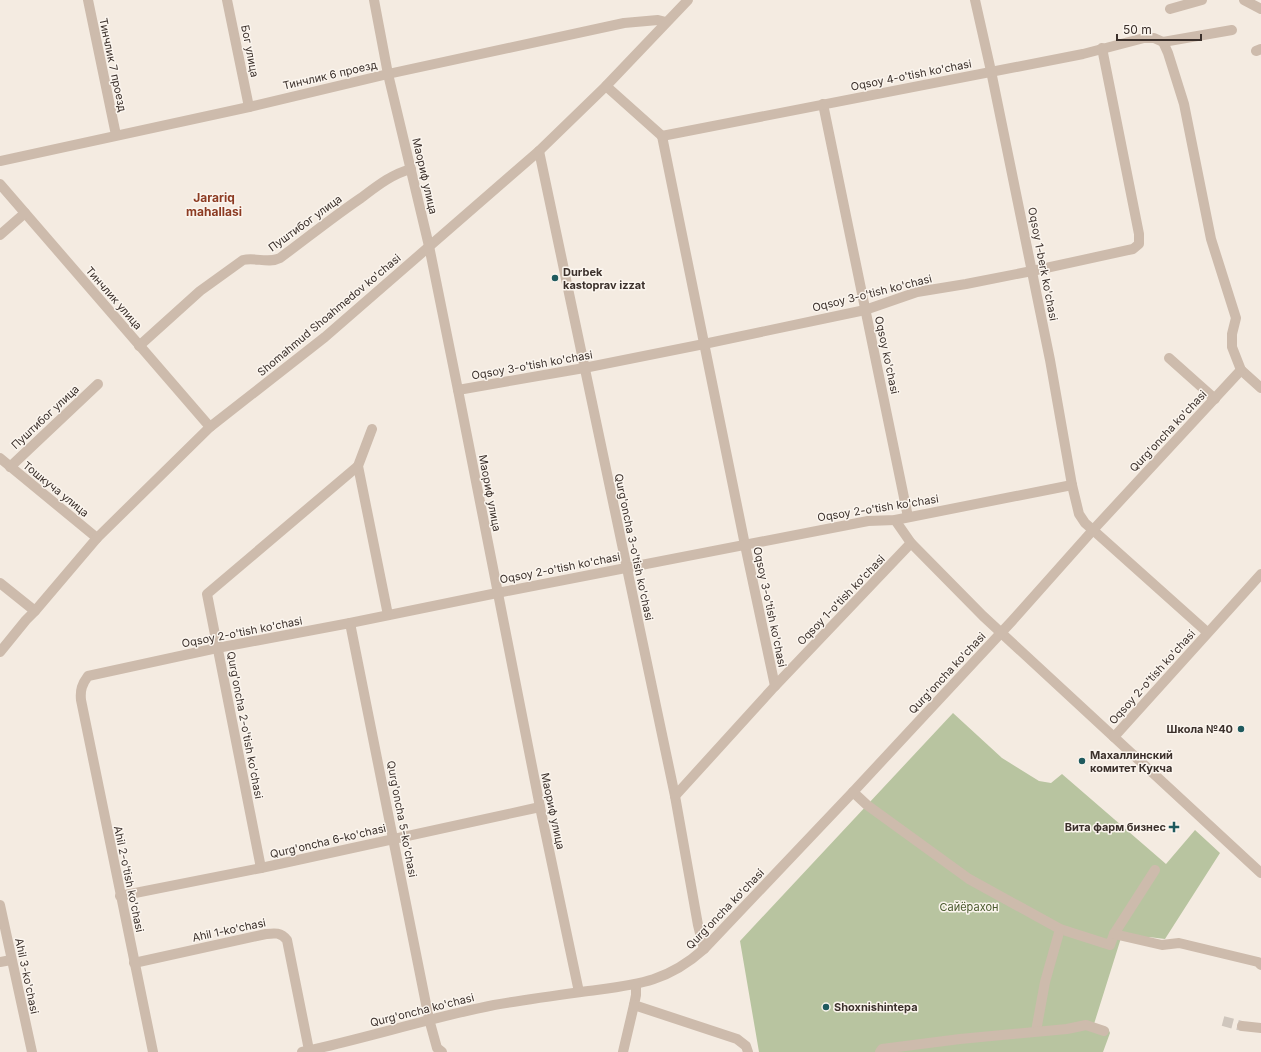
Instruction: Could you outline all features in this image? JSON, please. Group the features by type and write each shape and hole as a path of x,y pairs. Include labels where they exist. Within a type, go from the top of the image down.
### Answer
{"street":[{"name":"Тинчлик 7 проезд","path":"88,0 116,135"},
{"name":"Бог улица","path":"227,0 249,107"},
{"name":"Маориф улица","path":"374,0 388,74 429,246 540,807 579,992"},
{"name":"Shomahmud Shoahmedov ko'chasi","path":"0,652 97,538 210,427 325,337 539,151 606,86 688,0"},
{"name":"Oqsoy 1-berk ko'chasi","path":"976,0 1050,360 1072,485 1079,514 1085,523 1093,530"},
{"path":"1175,5 1202,0"},
{"path":"1244,0 1261,9"},
{"name":"Тинчлик 6 проезд","path":"0,161 624,23 658,20 666,22"},
{"path":"1232,30 1163,42 1168,53 1184,104 1212,239 1236,318 1232,334 1232,347 1241,370 1261,388"},
{"name":"Oqsoy 4-o'tish ko'chasi","path":"662,136 1083,54 1144,38 1154,38 1163,42"},
{"name":"Oqsoy 3-o'tish ko'chasi","path":"458,390 584,368 704,344 865,310 916,292 1032,271 1133,249 1139,244 1139,234 1102,48"},
{"path":"606,86 662,136"},
{"name":"Oqsoy ko'chasi","path":"823,104 908,517"},
{"name":"Oqsoy 3-o'tish ko'chasi","path":"662,136 775,686"},
{"name":"Qurg'oncha 3-o'tish ko'chasi","path":"539,151 675,796 698,925 704,949"},
{"name":"Пуштибог улица","path":"139,346 200,291 243,260 249,258 274,261 280,258 334,216 389,178 400,172 411,169"},
{"name":"Тинчлик улица","path":"0,184 210,427"},
{"path":"0,235 24,213"},
{"path":"1169,358 1215,399"},
{"name":"Qurg'oncha ko'chasi","path":"306,1051 429,1019 495,1005 636,985 673,972 685,965 704,949 853,792 1241,370"},
{"name":"Пуштибог улица","path":"10,468 98,384"},
{"path":"372,429 358,466 388,616"},
{"name":"Тошкуча улица","path":"0,458 10,468 97,538"},
{"name":"Qurg'oncha 2-o'tish ko'chasi","path":"261,868 207,594 358,466"},
{"name":"Oqsoy 2-o'tish ko'chasi","path":"82,710 80,691 88,676 218,648 868,521 895,520 1072,485"},
{"path":"895,520 911,543 1001,632"},
{"name":"Oqsoy 2-o'tish ko'chasi","path":"1093,530 1207,632"},
{"name":"Oqsoy 1-o'tish ko'chasi","path":"675,796 775,686 911,543"},
{"name":"Oqsoy 2-o'tish ko'chasi","path":"1114,737 1207,632 1261,574"},
{"path":"0,583 35,611"},
{"name":"Qurg'oncha 5-ko'chasi","path":"350,623 429,1019 437,1048 442,1052"},
{"name":"Qurg'oncha ko'chasi","path":"1001,632 1114,737 1259,868"},
{"name":"Ahil 2-o'tish ko'chasi","path":"82,710 153,1052"},
{"path":"853,792 867,805 968,879 1060,929 1110,945 1114,934 1155,870"},
{"name":"Qurg'oncha 6-ko'chasi","path":"120,896 261,868 540,807"},
{"name":"Ahil 3-ko'chasi","path":"0,905 32,1052"},
{"path":"1036,1031 1045,982 1060,929"},
{"name":"Ahil 1-ko'chasi","path":"134,963 266,934 279,933 284,935 287,940 306,1051"},
{"path":"1114,934 1162,945 1179,943 1258,962 1261,965"},
{"path":"0,962 12,960"},
{"path":"623,1052 636,995 636,985"},
{"path":"634,1005 736,1039 746,1046 748,1052"},
{"path":"880,1052 882,1049 1086,1026 1104,1031"},
{"path":"1242,1026 1261,1028"}],"green space":[{"name":"Сайёрахон","path":"953,713 1002,758 1039,781 1051,783 1062,774 1166,864 1195,830 1220,853 1165,939 1149,937 1121,938 1094,1024 1108,1028 1110,1033 1103,1052 759,1052 740,941"}],"tunnel":[{"path":"1223,1021 1242,1026"}],"place":[{"name":"Durbek kastoprav izzat","path":"555,278"},
{"name":"Школа №40","path":"1241,729"},
{"name":"Махаллинский комитет Кукча","path":"1082,761"},
{"name":"Вита фарм бизнес","path":"1174,827"},
{"name":"Shoxnishintepa","path":"826,1007"}],"district":[{"name":"Jarariq mahallasi","path":"214,205"}]}
